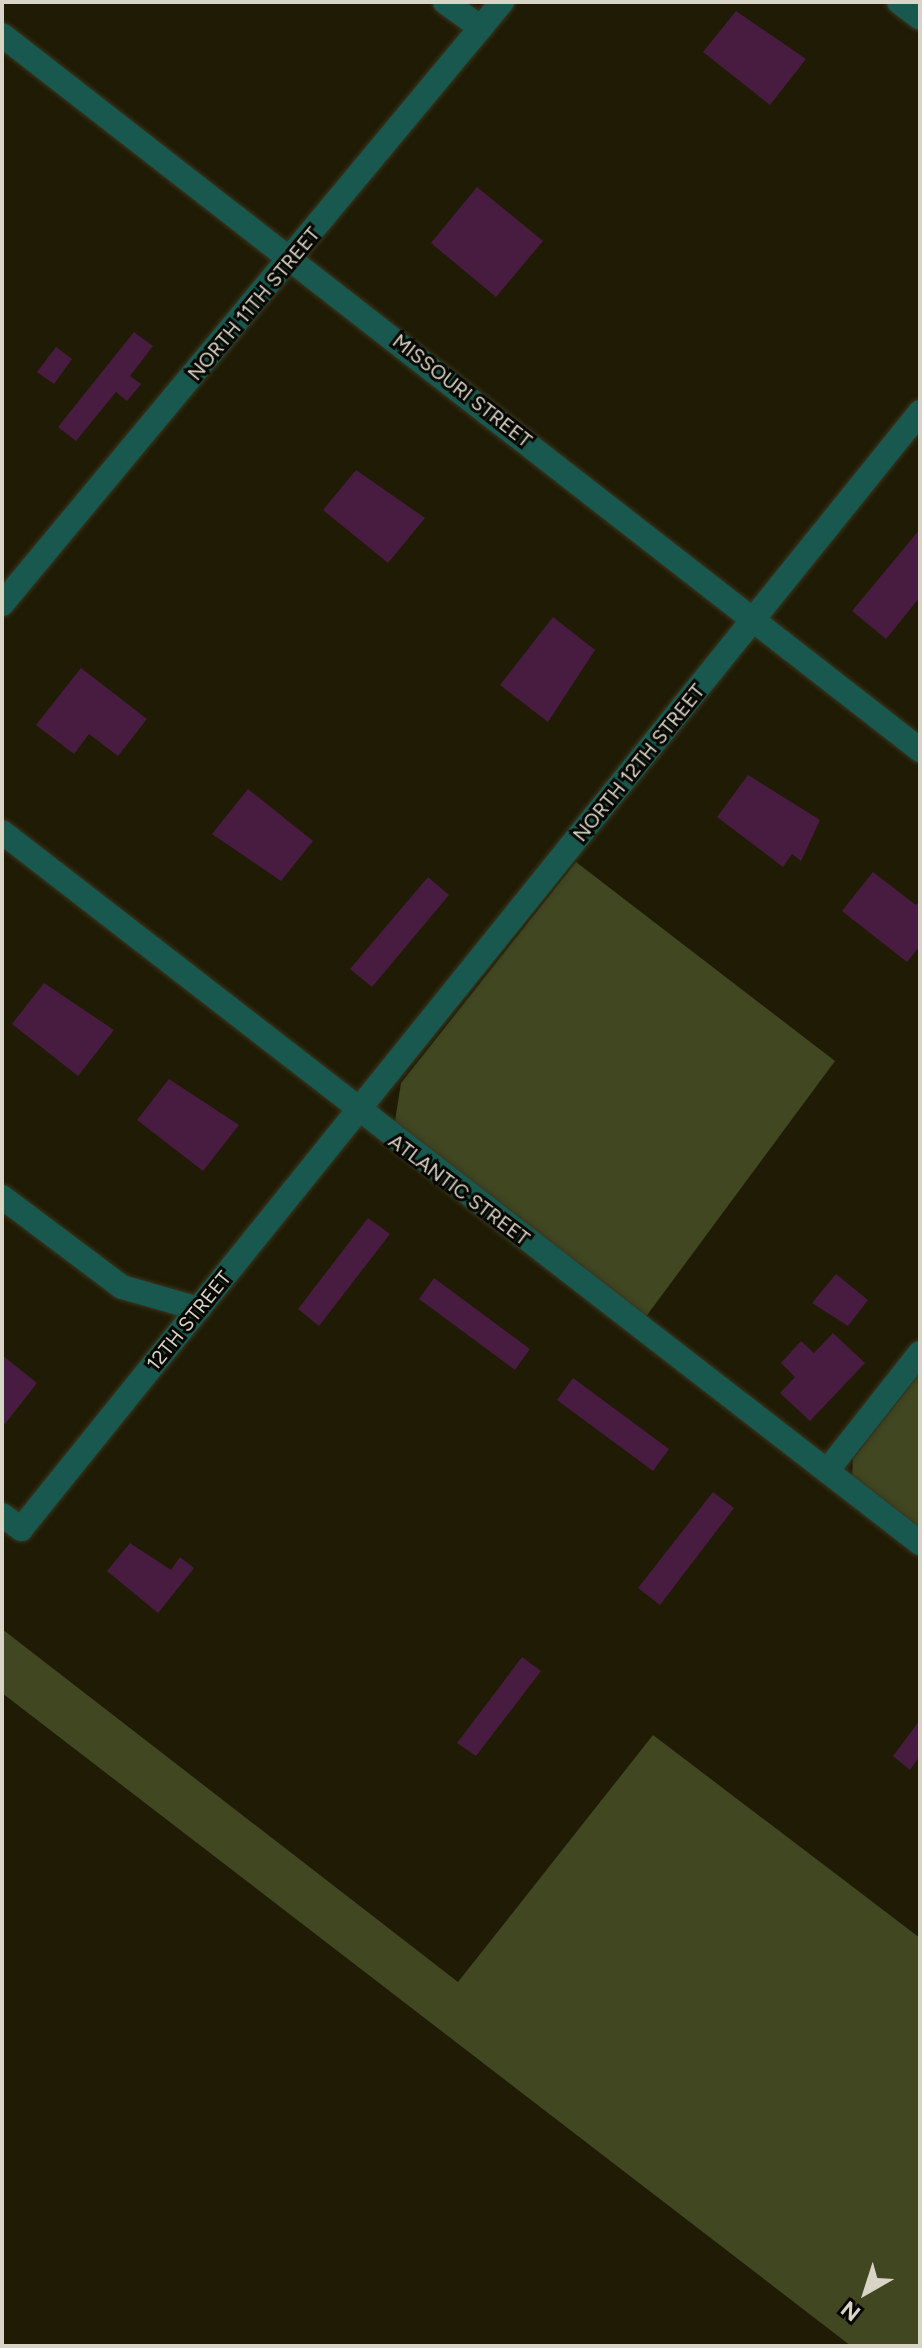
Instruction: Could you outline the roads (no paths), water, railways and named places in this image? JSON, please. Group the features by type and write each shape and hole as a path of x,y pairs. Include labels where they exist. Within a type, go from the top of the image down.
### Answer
{"street":[{"path":"445,2 481,28"},
{"name":"NORTH 11TH STREET","path":"2,604 292,259 502,2"},
{"path":"899,2 920,18"},
{"name":"MISSOURI STREET","path":"2,35 920,750"},
{"name":"NORTH 12TH STREET","path":"356,1112 920,412"},
{"name":"ATLANTIC STREET","path":"2,832 356,1112 920,1543"},
{"name":"12TH STREET","path":"11,1522 199,1309 356,1112"},
{"path":"2,1197 122,1287 199,1309"},
{"path":"827,1471 920,1353"}]}
